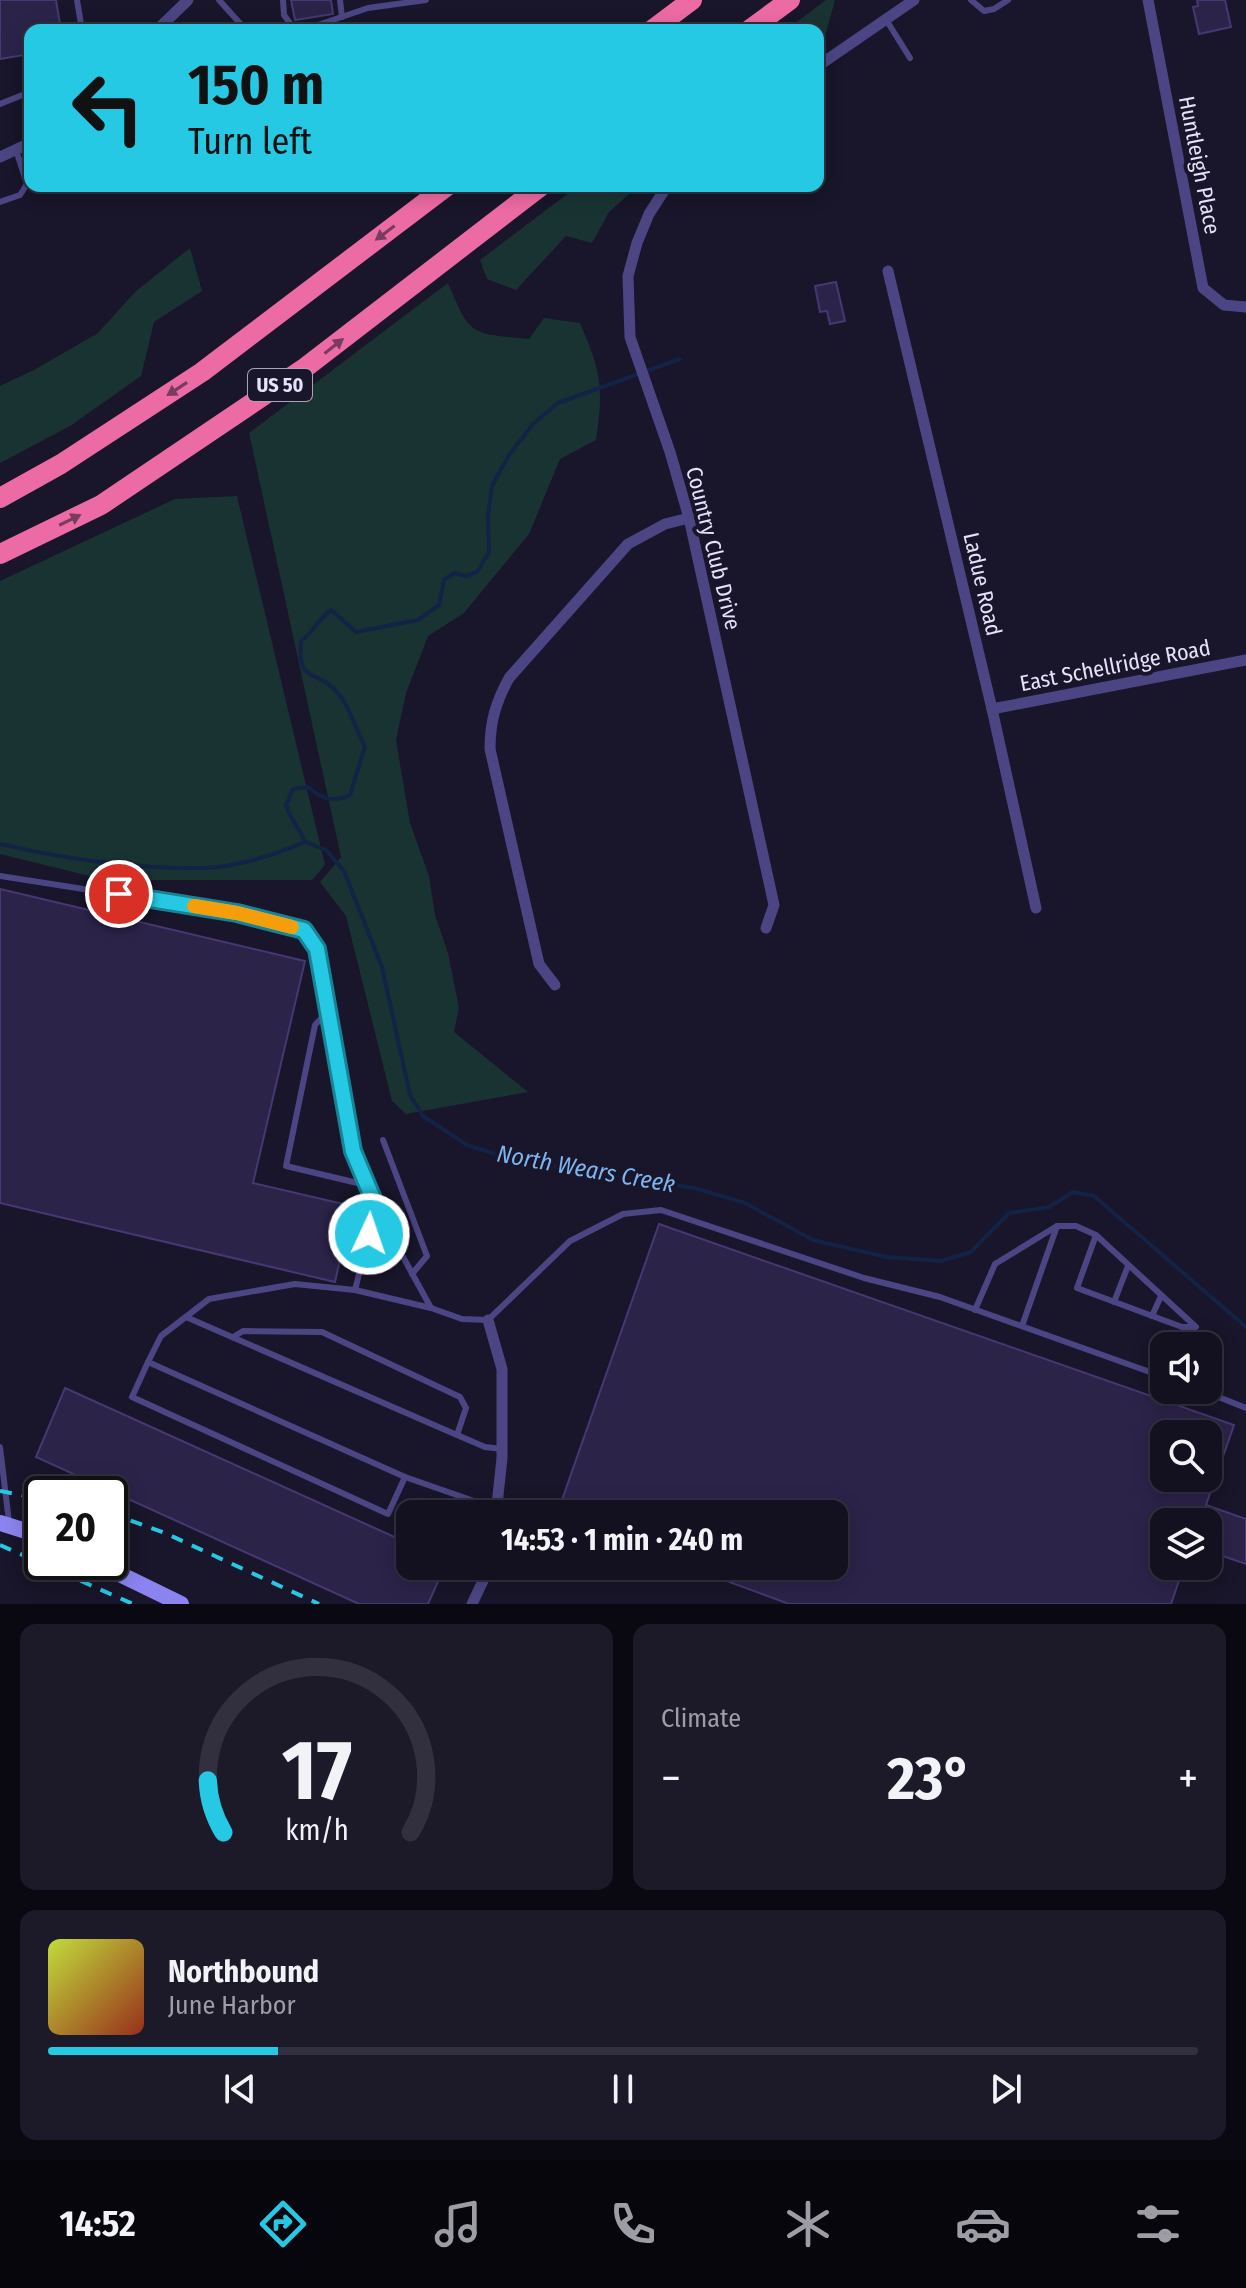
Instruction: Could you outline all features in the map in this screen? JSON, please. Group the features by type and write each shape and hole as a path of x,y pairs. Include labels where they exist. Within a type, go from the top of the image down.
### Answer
{"highway":[{"path":"660,24 692,0"},
{"path":"757,24 790,0"},
{"name":"US 50","path":"0,498 61,464 202,372 439,192"},
{"name":"US 50","path":"0,554 101,505 295,375 533,192"}],"main road":[{"path":"128,1578 181,1604"}],"street":[{"path":"163,24 188,0"},
{"path":"824,62 914,0"},
{"name":"Huntleigh Place","path":"1148,0 1203,288 1224,305 1246,307"},
{"path":"0,157 24,146"},
{"name":"Country Club Drive","path":"663,192 649,214 628,276 630,337 689,518 774,905 766,928"},
{"name":"Ladue Road","path":"888,271 1036,908"},
{"path":"555,985 539,964 495,774 490,749 490,723 497,700 509,678 628,544 665,524 689,518"},
{"name":"East Schellridge Road","path":"992,709 1246,660"},
{"path":"488,1320 502,1369 502,1449 497,1500"},
{"path":"472,1604 483,1580"}],"lane":[{"path":"77,0 81,24"},
{"path":"219,0 241,24"},
{"path":"283,0 284,15 291,24"},
{"path":"340,0 342,17"},
{"path":"321,24 368,8 426,0"},
{"path":"971,0 984,11 1008,0"},
{"path":"885,18 910,58"},
{"path":"0,104 24,94"},
{"path":"16,150 24,175"},
{"path":"0,202 20,195 24,189"},
{"path":"0,876 237,913 304,930 317,949 353,1151 376,1206 431,1308"},
{"path":"328,1011 315,1025 286,1166 366,1185"},
{"path":"383,1140 427,1256 412,1274"},
{"path":"355,1290 376,1206"},
{"path":"405,1477 388,1514 132,1397 161,1336 209,1299 295,1284 355,1290 431,1308 462,1319 488,1320 570,1241 623,1214 661,1210 864,1278 940,1297 1150,1372"},
{"path":"1022,1326 1057,1226"},
{"path":"975,1310 995,1264 1057,1226 1076,1226 1096,1235 1196,1327 1182,1327 1077,1288 1096,1235"},
{"path":"1114,1302 1128,1266"},
{"path":"1152,1316 1161,1296"},
{"path":"186,1317 485,1447 502,1449"},
{"path":"233,1337 243,1331 322,1332 460,1397 466,1408 457,1435"},
{"path":"148,1362 405,1477 467,1500"},
{"path":"1222,1398 1246,1408"},
{"path":"0,1447 5,1524"}],"green space":[{"path":"826,0 835,0 824,40 824,24 794,24"},
{"path":"570,192 631,192 609,212 592,243 566,236 516,290 487,279 480,260"},
{"path":"190,248 202,291 154,322 141,376 70,426 0,463 0,386 98,333 135,292"},
{"path":"448,283 468,323 484,333 529,339 544,318 580,323 596,367 600,407 596,440 560,459 529,534 464,613 428,636 406,693 396,740 410,823 429,876 435,915 448,953 459,1008 454,1032 528,1092 406,1114 392,1101 346,916 320,882 341,857 249,433"},
{"path":"237,496 325,865 312,880 106,880 0,854 0,581 175,499"}],"building":[{"path":"0,0 56,0 60,24 24,24 24,55 0,59"},
{"path":"291,0 331,0 333,14 295,20"},
{"path":"1197,0 1225,0 1231,27 1199,34 1193,7 1198,6"},
{"path":"836,282 845,321 830,324 827,311 820,312 815,286"},
{"path":"0,889 305,961 253,1183 352,1206 335,1282 0,1203"},
{"path":"659,1224 1150,1396 1150,1404 1174,1404 1220,1420 1150,1420 1150,1492 1211,1492 1206,1505 1215,1508 1150,1508 1150,1580 1179,1580 1171,1604 789,1604 724,1580 848,1580 848,1500 562,1500"},
{"path":"65,1388 396,1538 396,1580 439,1580 428,1604 359,1604 128,1499 128,1476 78,1476 36,1457"},
{"path":"1222,1421 1234,1425 1222,1459"},
{"path":"1222,1511 1246,1519 1246,1564 1222,1556"}],"waterway":[{"path":"305,842 286,805 293,789 308,787 332,799 350,795 365,746 341,697 329,684 305,670 301,641 331,610 356,632 418,620 439,605 444,580 454,573 465,576 477,572 489,552 488,516 492,486 509,455 534,423 558,403 680,359"},
{"name":"North Wears Creek","path":"0,844 101,862 179,868 243,863 305,842 326,850 344,871 382,967 410,1095 423,1116 467,1145 514,1160 694,1188 745,1203 813,1240 886,1257 941,1261 971,1252 1009,1213 1049,1207 1073,1192 1094,1196 1246,1327"}],"railway":[{"path":"0,1491 24,1496"},
{"path":"128,1520 165,1533 319,1604"},
{"path":"0,1545 133,1604"}],"slow traffic":[{"path":"194,906 292,927"}],"route":[{"path":"119,894 237,913 304,930 317,949 353,1151 376,1206 369,1234"}]}
